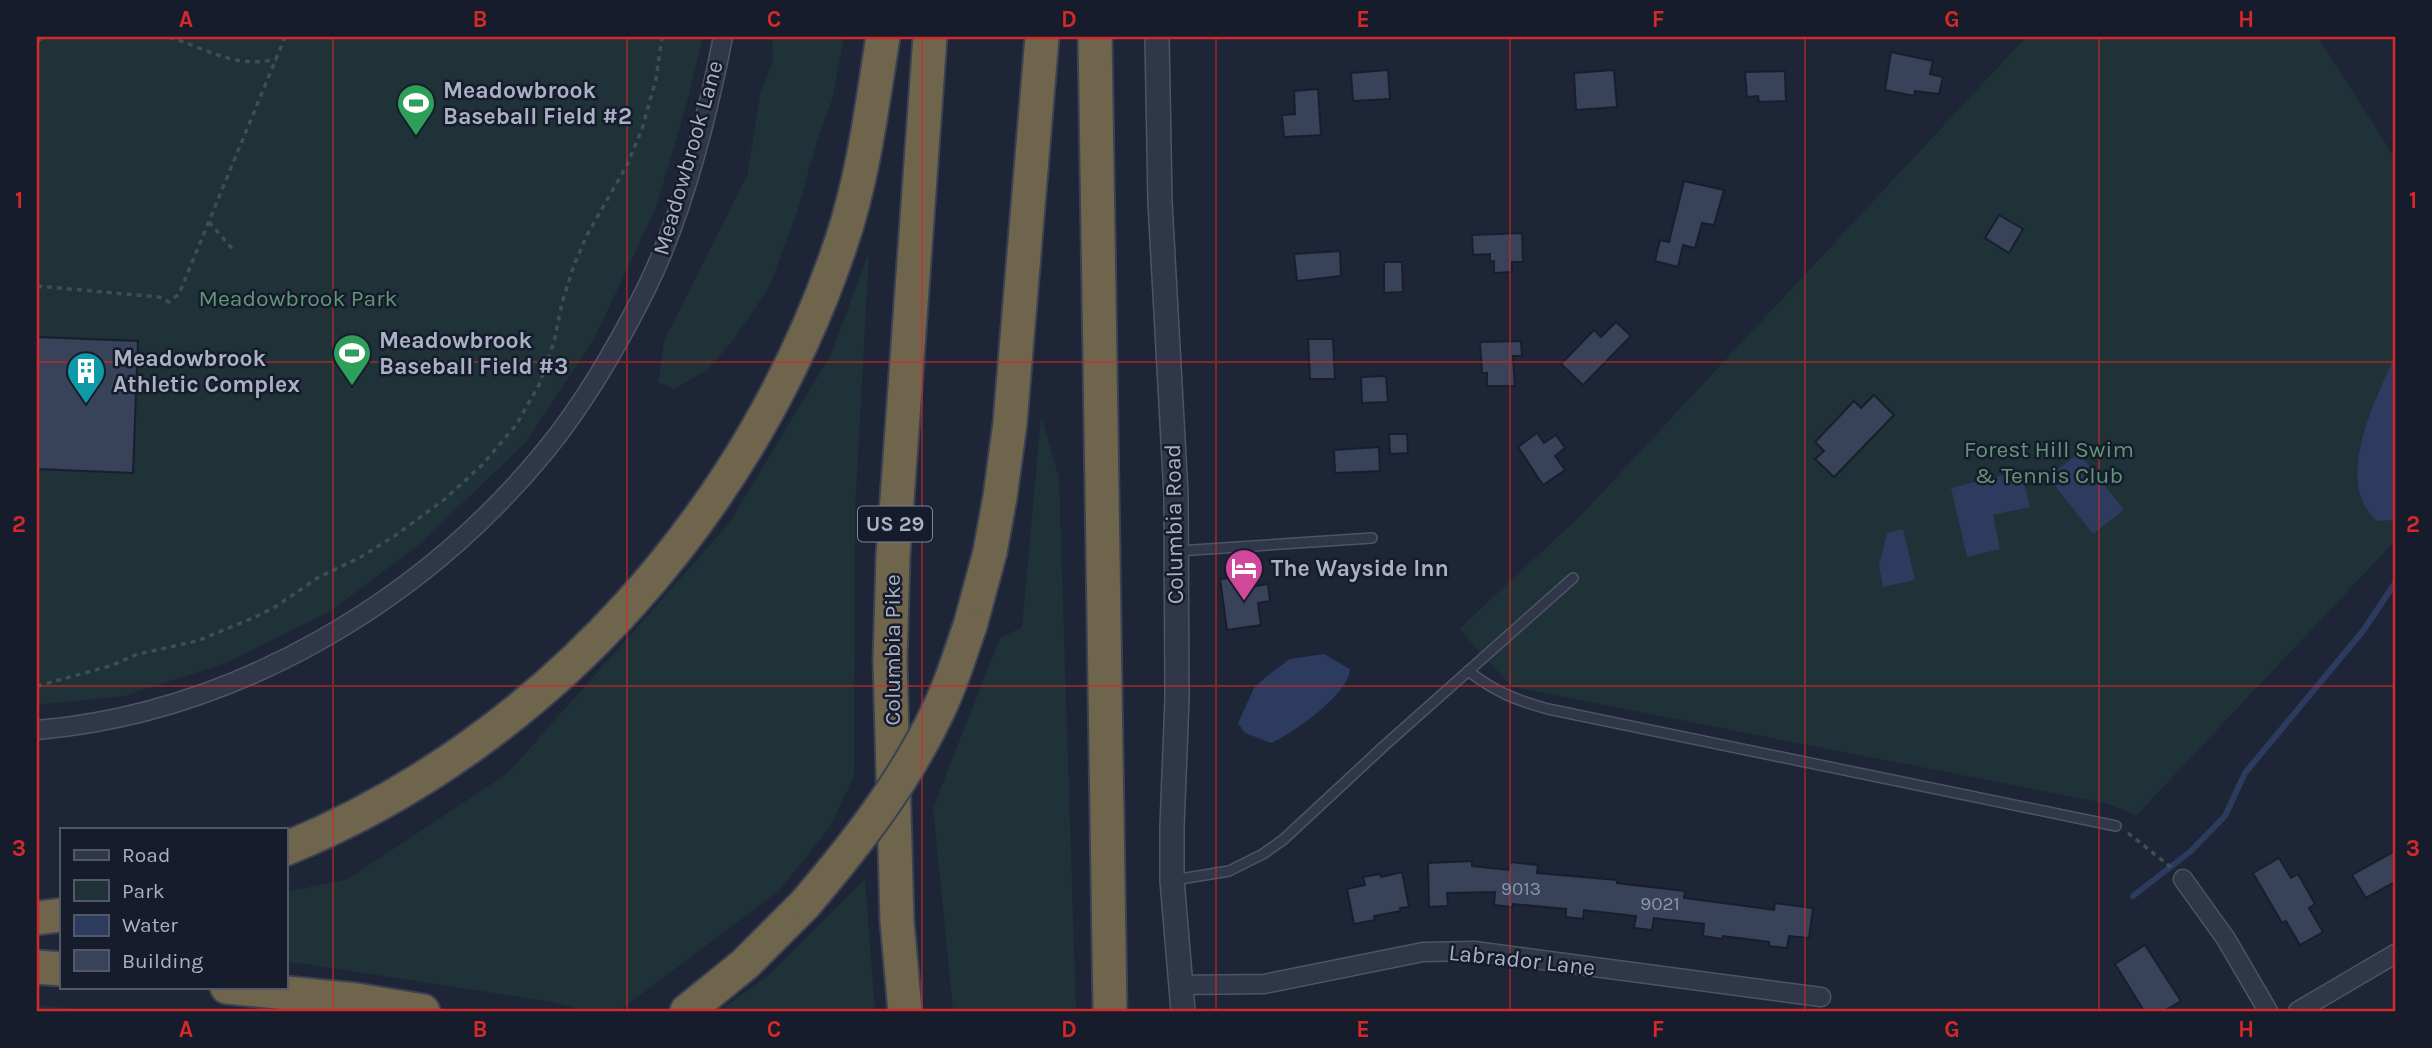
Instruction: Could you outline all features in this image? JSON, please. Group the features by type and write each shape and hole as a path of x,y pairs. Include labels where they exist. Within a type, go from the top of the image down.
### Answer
{"highway":[{"path":"287,848 318,836 389,798 455,756 522,708 574,662 628,607 719,493 759,428 818,307 843,237 864,152 883,37"},
{"name":"Columbia Pike","path":"905,1011 897,921 890,661 892,569 930,37"},
{"path":"687,1011 744,964 805,904 880,811 916,755 940,709 970,626 990,552 1000,497 1010,423 1042,37"},
{"path":"1095,37 1110,1011"},
{"path":"37,918 60,915"},
{"path":"37,967 60,969"},
{"path":"237,988 356,1000 423,1011"}],"street":[{"name":"Meadowbrook Lane","path":"37,730 114,718 163,705 209,691 264,668 348,623 396,592 442,557 482,519 546,450 579,406 615,349 648,287 671,232 694,154 723,37"},
{"name":"Columbia Road","path":"1157,37 1160,202 1177,551 1177,699 1172,880 1183,1011"},
{"path":"2183,879 2226,939 2268,1011"},
{"name":"Labrador Lane","path":"1181,985 1264,984 1423,953 1474,951 1821,997"},
{"path":"2298,1011 2395,954"}],"lane":[{"path":"1177,551 1372,538"},
{"path":"1172,880 1229,870 1248,862 1284,839 1573,578"},
{"path":"1468,671 1490,688 1513,700 1548,709 2116,826"}],"path":[{"path":"37,42 43,37"},
{"path":"169,37 241,62 259,63 276,59"},
{"path":"37,286 159,297 169,302 179,294 285,37"},
{"path":"37,686 110,666 138,654 197,641 253,618 275,607 318,577 359,558 396,535 445,499 482,465 516,425 539,385 575,265 587,236 627,165 642,129 656,79 662,37"},
{"path":"209,222 235,252"},
{"path":"2116,826 2162,859"}],"green space":[{"name":"Meadowbrook Park","path":"37,37 703,37 656,208 594,339 526,442 420,544 329,612 226,663 124,696 37,705"},
{"path":"772,37 844,37 832,100 818,137 798,209 770,286 732,342 706,371 674,389 658,382 664,341 747,176 760,95 773,59"},
{"name":"Forest Hill Swim & Tennis Club","path":"2026,37 2318,37 2395,158 2395,541 2136,816 2109,804 1512,687 1459,629 1582,514"},
{"path":"869,253 855,513 854,776 830,827 778,892 619,1011 585,1011 552,1002 287,961 287,892 348,879 508,773 730,522 831,354"},
{"path":"1041,416 1059,477 1076,1011 953,1011 933,808 1000,638 1022,627"},
{"path":"865,879 875,1011 719,1011 768,976"},
{"path":"37,1005 95,1011 37,1011"}],"water":[{"path":"2395,356 2395,520 2377,521 2364,504 2358,485 2358,463 2369,417"},
{"path":"2079,453 2124,510 2093,534 2048,477"},
{"path":"2021,471 2030,507 1993,515 2000,549 1967,557 1951,488"},
{"path":"1903,529 1915,580 1883,587 1879,565 1887,533"},
{"path":"1324,654 1350,669 1347,679 1331,701 1305,722 1271,743 1245,733 1238,723 1254,688 1290,659"}],"building":[{"path":"1891,52 1933,61 1930,74 1943,77 1939,94 1915,91 1914,96 1885,90"},
{"path":"1388,70 1390,99 1353,101 1351,73"},
{"path":"1614,70 1617,107 1576,110 1574,73"},
{"path":"1785,71 1786,101 1759,102 1758,96 1747,97 1745,72"},
{"path":"1318,89 1321,135 1284,137 1282,115 1295,114 1294,91"},
{"path":"1684,181 1724,190 1714,225 1702,223 1695,248 1683,245 1678,267 1655,261 1660,240 1669,242"},
{"path":"1999,215 2023,229 2009,253 1985,238"},
{"path":"1522,233 1523,262 1512,262 1512,272 1494,273 1494,261 1490,262 1490,254 1473,255 1472,235"},
{"path":"1340,251 1341,276 1297,281 1294,254"},
{"path":"1384,262 1402,262 1403,292 1384,293"},
{"path":"1616,322 1631,336 1583,385 1561,364 1594,330 1601,337"},
{"name":"Meadowbrook Athletic Complex","path":"37,337 138,341 133,473 37,469"},
{"path":"1308,339 1333,339 1335,379 1310,379"},
{"path":"1521,341 1522,356 1513,356 1515,386 1487,386 1487,373 1482,373 1480,342"},
{"path":"1386,376 1388,402 1362,403 1361,377"},
{"path":"1874,395 1894,415 1834,477 1815,459 1824,451 1815,442 1854,401 1861,408"},
{"path":"1537,433 1544,443 1556,435 1565,448 1555,456 1565,470 1543,485 1518,447"},
{"path":"1389,434 1407,434 1408,453 1390,454"},
{"path":"1379,447 1380,471 1335,473 1334,450"},
{"name":"The Wayside Inn","path":"1248,576 1249,587 1268,584 1270,601 1258,603 1261,625 1227,630 1220,579"},
{"path":"2395,851 2395,882 2366,898 2352,875"},
{"path":"2279,858 2291,878 2298,874 2315,904 2309,908 2323,932 2300,945 2286,921 2282,923 2253,873"},
{"path":"1472,861 1472,866 1509,870 1510,862 1538,865 1537,873 1617,880 1617,883 1685,891 1684,898 1774,910 1775,903 1813,908 1809,938 1789,936 1787,948 1769,946 1769,942 1703,936 1704,924 1654,918 1652,930 1634,928 1636,916 1584,910 1583,919 1566,917 1566,909 1494,905 1495,892 1447,893 1448,906 1429,907 1428,863"},
{"path":"1402,872 1409,907 1374,916 1375,920 1354,924 1347,889 1365,885 1363,877 1380,874 1381,877"},
{"path":"2145,945 2181,1001 2164,1011 2144,1011 2115,964"}],"waterway":[{"path":"2133,896 2191,851 2225,816 2245,773 2363,631 2395,583"}],"place":[{"name":"Meadowbrook Baseball Field #2","path":"416,137"},
{"name":"Meadowbrook Baseball Field #3","path":"352,387"},
{"name":"Meadowbrook Athletic Complex","path":"86,405"},
{"name":"The Wayside Inn","path":"1244,602"}]}
